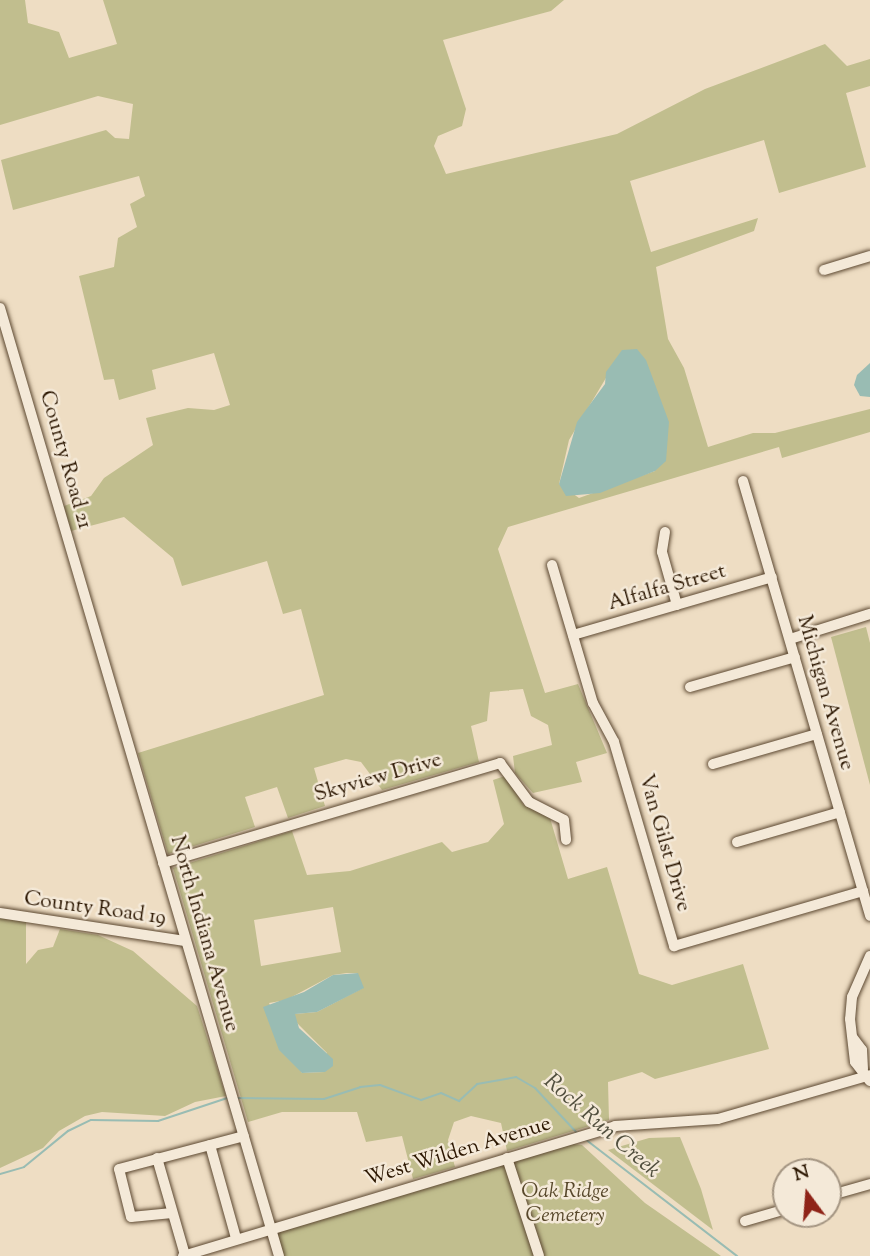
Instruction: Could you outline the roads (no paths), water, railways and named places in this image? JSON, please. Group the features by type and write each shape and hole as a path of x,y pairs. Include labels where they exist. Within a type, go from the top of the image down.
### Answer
{"street":[{"path":"824,270 870,256"},
{"name":"County Road 21","path":"0,308 93,622"},
{"name":"Michigan Avenue","path":"743,481 870,916"},
{"path":"665,532 662,552 677,605"},
{"name":"Van Gilst Drive","path":"552,565 593,703 614,742 674,946 863,891"},
{"name":"Alfalfa Street","path":"573,635 772,577"},
{"path":"790,639 870,614"},
{"name":"North Indiana Avenue","path":"93,622 279,1256"},
{"path":"690,687 795,657"},
{"path":"713,764 817,733"},
{"name":"Skyview Drive","path":"163,863 500,763 529,802 564,820 566,840"},
{"path":"737,842 840,812"},
{"name":"County Road 19","path":"0,913 185,941"},
{"path":"868,1075 855,1062 851,1004 870,956"},
{"name":"West Wilden Avenue","path":"184,1256 236,1238 593,1132 641,1122 718,1119 868,1075"},
{"path":"173,1213 138,1219 128,1213 119,1168 244,1136"},
{"path":"210,1145 236,1238"},
{"path":"157,1158 184,1256"},
{"path":"508,1158 539,1256"},
{"path":"842,1192 870,1184"},
{"path":"745,1221 772,1213"}],"water":[{"path":"637,349 646,360 669,422 666,461 655,471 600,493 566,496 559,484 577,422 605,384 606,372 622,350"},
{"path":"870,363 870,397 860,396 854,385 857,375"},
{"path":"358,973 364,988 317,1012 295,1014 299,1028 333,1059 333,1066 325,1072 302,1073 279,1050 263,1007 304,992 333,975"}],"waterway":[{"name":"Rock Run Creek","path":"236,1098 324,1099 360,1087 380,1085 421,1100 441,1093 459,1101 477,1084 516,1077 535,1088 578,1134"},
{"name":"Rock Run Creek","path":"0,1174 24,1167 68,1131 91,1120 158,1121 227,1098"},
{"name":"Rock Run Creek","path":"585,1139 737,1256"}],"park label":[{"name":"Oak Ridge Cemetery","path":"565,1204"}]}
